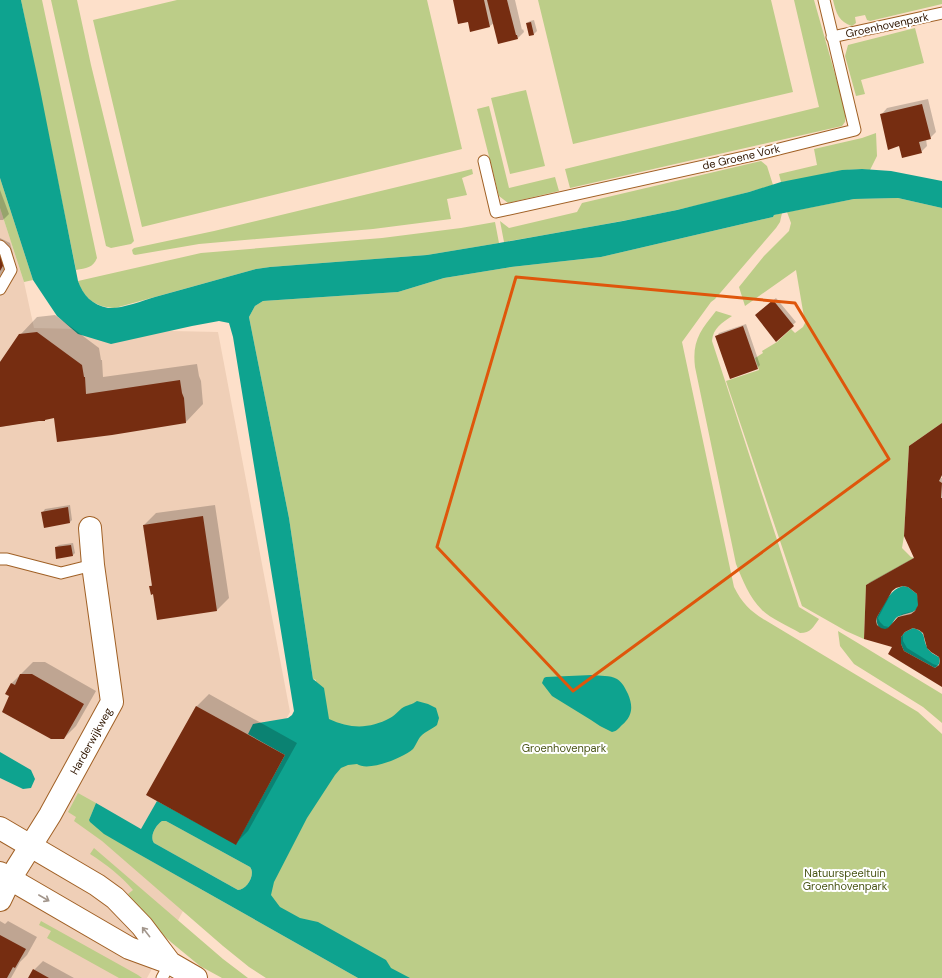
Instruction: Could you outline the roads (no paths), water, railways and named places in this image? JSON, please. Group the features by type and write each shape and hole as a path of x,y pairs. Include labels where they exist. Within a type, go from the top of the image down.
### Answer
{"main road":[{"name":"Harderwijkweg","path":"0,900 5,876 32,846 112,702 93,565 90,528"},
{"path":"0,828 98,885 115,898 142,926 166,970"},
{"path":"5,876 166,970 196,978"}],"lane":[{"name":"de Groene Vork","path":"484,161 496,212 759,154 855,130 824,0"},
{"name":"Groenhovenpark","path":"832,37 942,13"},
{"path":"0,246 5,251 10,270 0,289"},
{"path":"0,558 60,573 93,565"}],"water":[{"path":"0,0 21,0 78,281 85,295 102,307 113,308 132,304 256,269 427,255 623,221 677,210 749,192 781,182 842,170 862,169 891,171 942,181 942,208 898,198 854,199 774,215 773,217 601,257 511,267 444,278 398,292 263,301 255,306 249,317 289,518 313,679 324,688 329,719 345,725 367,726 390,718 404,707 417,701 436,708 439,718 437,725 423,734 413,749 408,753 394,760 377,765 362,766 357,764 348,765 341,768 307,818 274,882 271,895 280,907 300,918 318,922 386,960 391,968 410,978 358,978 104,834 89,820 96,803 141,829 157,801 236,844 285,755 248,734 253,724 288,718 294,711 233,337 229,323 219,321 111,344 78,334 57,316 33,280 0,178","holes":["162,821 166,821 250,867 252,874 247,885 238,890 154,843 152,837 154,831"]},
{"path":"903,586 908,587 917,594 918,606 913,612 896,618 889,628 883,630 877,623 877,617 890,594"},
{"path":"913,628 922,633 928,649 939,657 939,664 935,668 904,651 901,644 901,637 905,632"},
{"path":"592,675 608,676 617,679 628,694 631,703 630,714 626,722 614,732 600,726 552,696 542,683 546,677"},
{"path":"0,752 31,770 35,779 31,788 23,789 0,778"}],"park label":[{"name":"Natuurspeeltuin Groenhovenpark","path":"845,879"}]}
